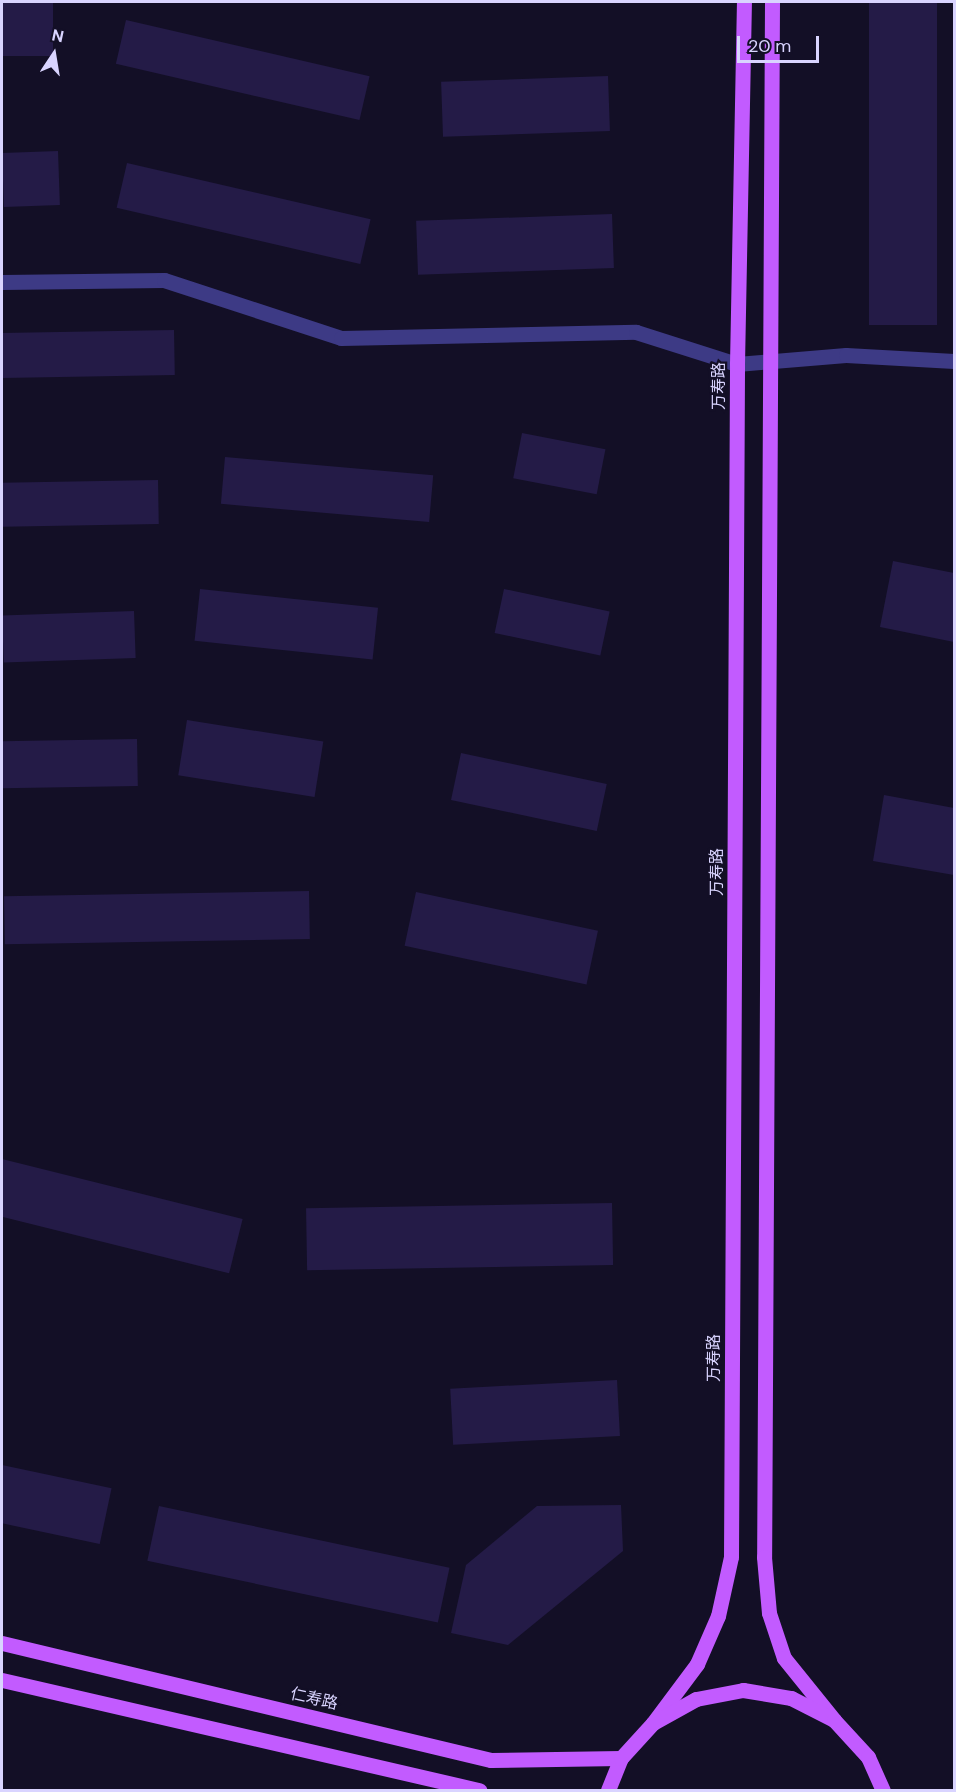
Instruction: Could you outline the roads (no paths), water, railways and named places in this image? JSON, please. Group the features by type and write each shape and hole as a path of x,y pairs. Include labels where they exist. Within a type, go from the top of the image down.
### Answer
{"main road":[{"name":"万寿路","path":"653,1723 697,1664 718,1616 731,1557 737,364 744,2"},
{"path":"772,2 766,365 764,1557 769,1613 784,1658 834,1720 868,1757 883,1791"},
{"name":"仁寿路","path":"2,1643 491,1760 621,1758"},
{"path":"2,1680 480,1791"},
{"path":"608,1791 621,1758 653,1723 696,1699 743,1690 791,1698 834,1720"}],"street":[{"path":"2,282 164,280 341,338 636,332 737,364 766,365 846,355 954,361"}]}
